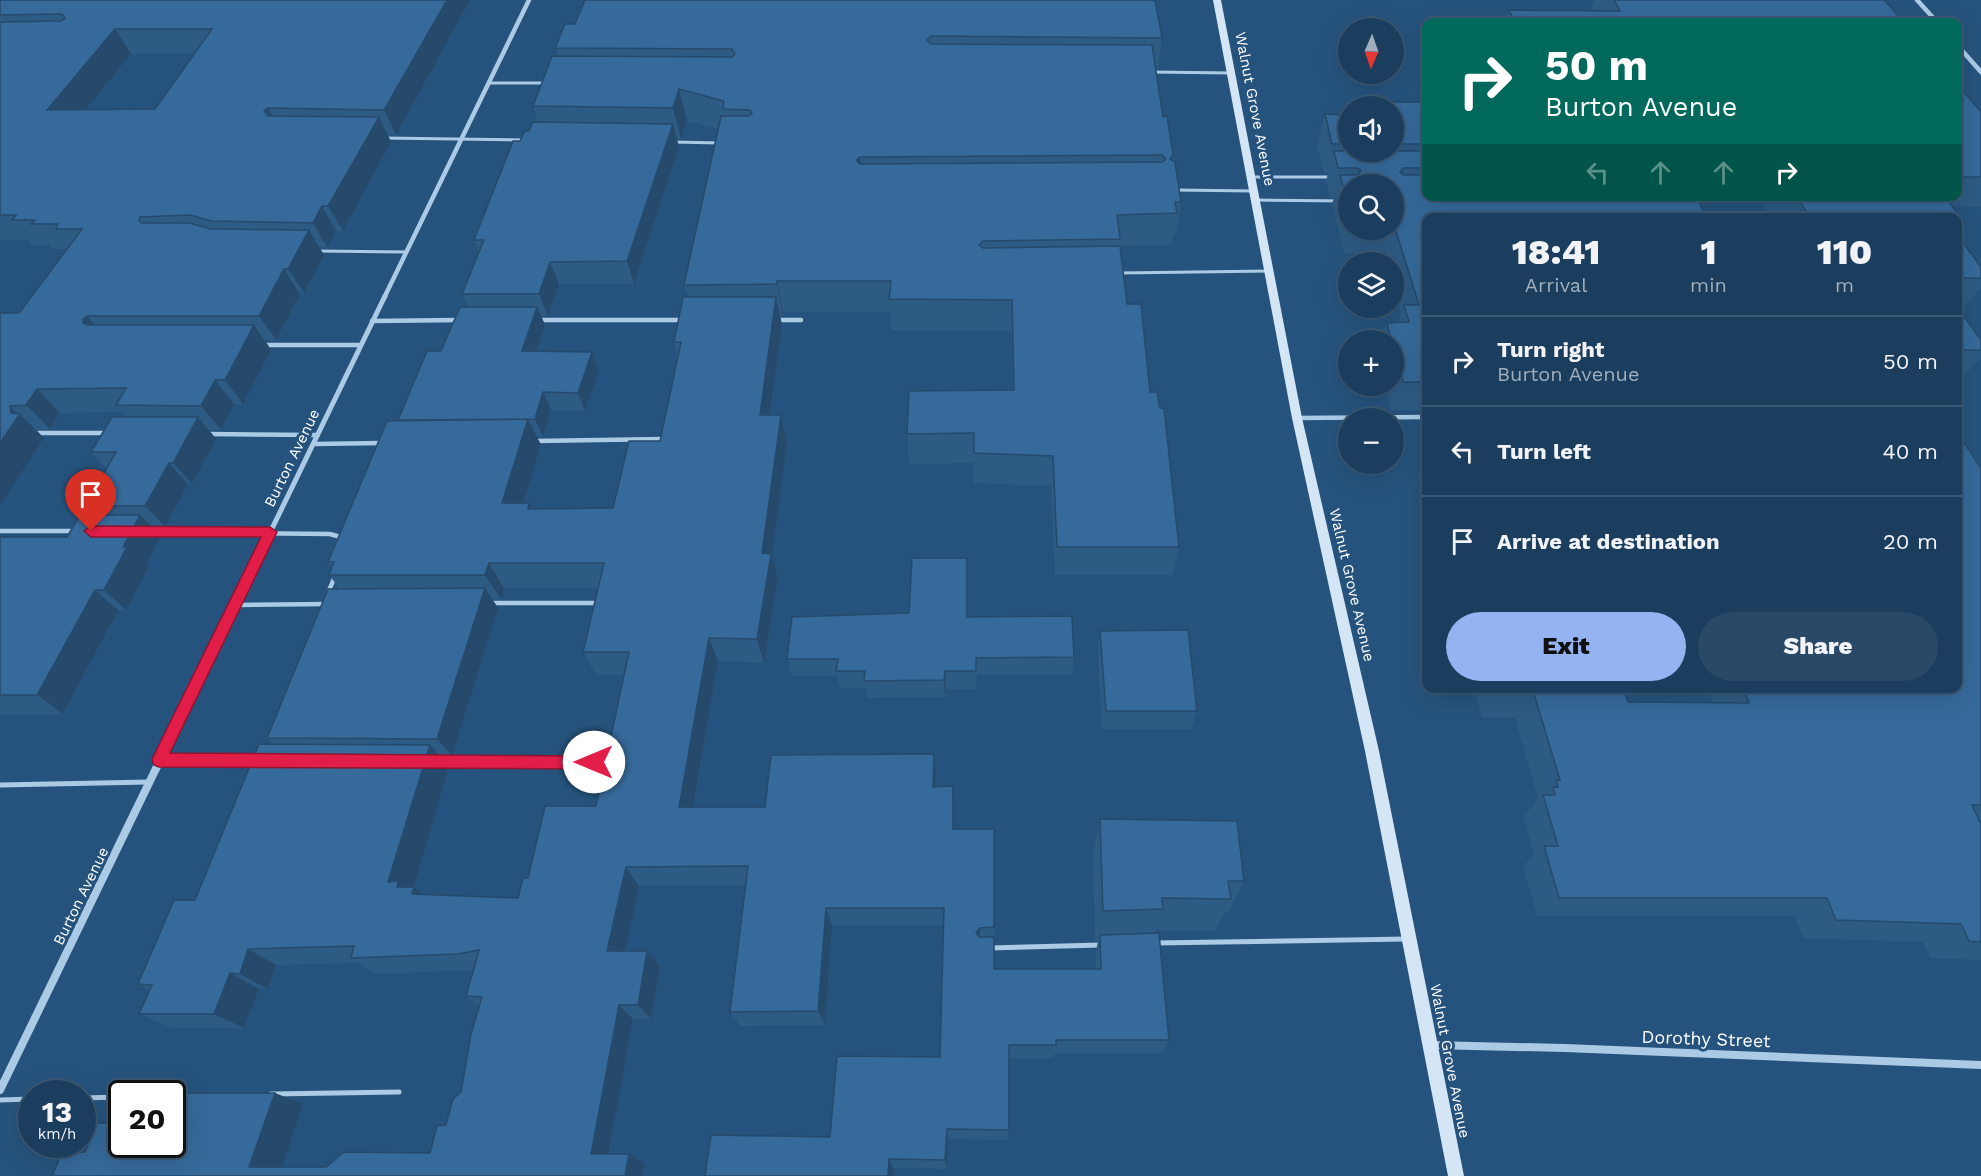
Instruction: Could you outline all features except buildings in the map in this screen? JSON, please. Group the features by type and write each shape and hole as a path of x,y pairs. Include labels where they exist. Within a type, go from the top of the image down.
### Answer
{"main road":[{"name":"Walnut Grove Avenue","path":"1217,0 1298,418 1372,751 1456,1176"}],"street":[{"name":"Burton Avenue","path":"0,1090 528,0"},
{"path":"1917,0 1933,18"},
{"path":"1962,51 1981,72"},
{"name":"Dorothy Street","path":"1429,1045 1576,1048 1981,1065"}],"lane":[{"path":"1141,72 1231,73"},
{"path":"489,83 552,83"},
{"path":"381,138 526,140"},
{"path":"670,142 730,143"},
{"path":"1251,177 1334,177"},
{"path":"1169,190 1338,200"},
{"path":"311,251 406,252"},
{"path":"1111,274 1269,271"},
{"path":"372,321 468,320"},
{"path":"526,320 689,320"},
{"path":"768,320 801,320"},
{"path":"261,345 361,345"},
{"path":"1298,418 1422,417"},
{"path":"38,433 120,434"},
{"path":"201,434 318,435"},
{"path":"530,441 669,439"},
{"path":"313,444 390,443"},
{"path":"0,531 84,531"},
{"path":"144,532 270,532 342,535 347,544"},
{"path":"324,604 335,574"},
{"path":"486,603 601,603"},
{"path":"235,605 335,604"},
{"path":"159,760 260,761"},
{"path":"439,762 594,762"},
{"path":"0,785 149,782"},
{"path":"1146,943 1409,939"},
{"path":"981,949 1111,944"},
{"path":"268,1094 399,1092"},
{"path":"186,1096 196,1096"},
{"path":"0,1100 18,1099"}],"route":[{"path":"91,531 270,532 159,760 594,762"}]}
